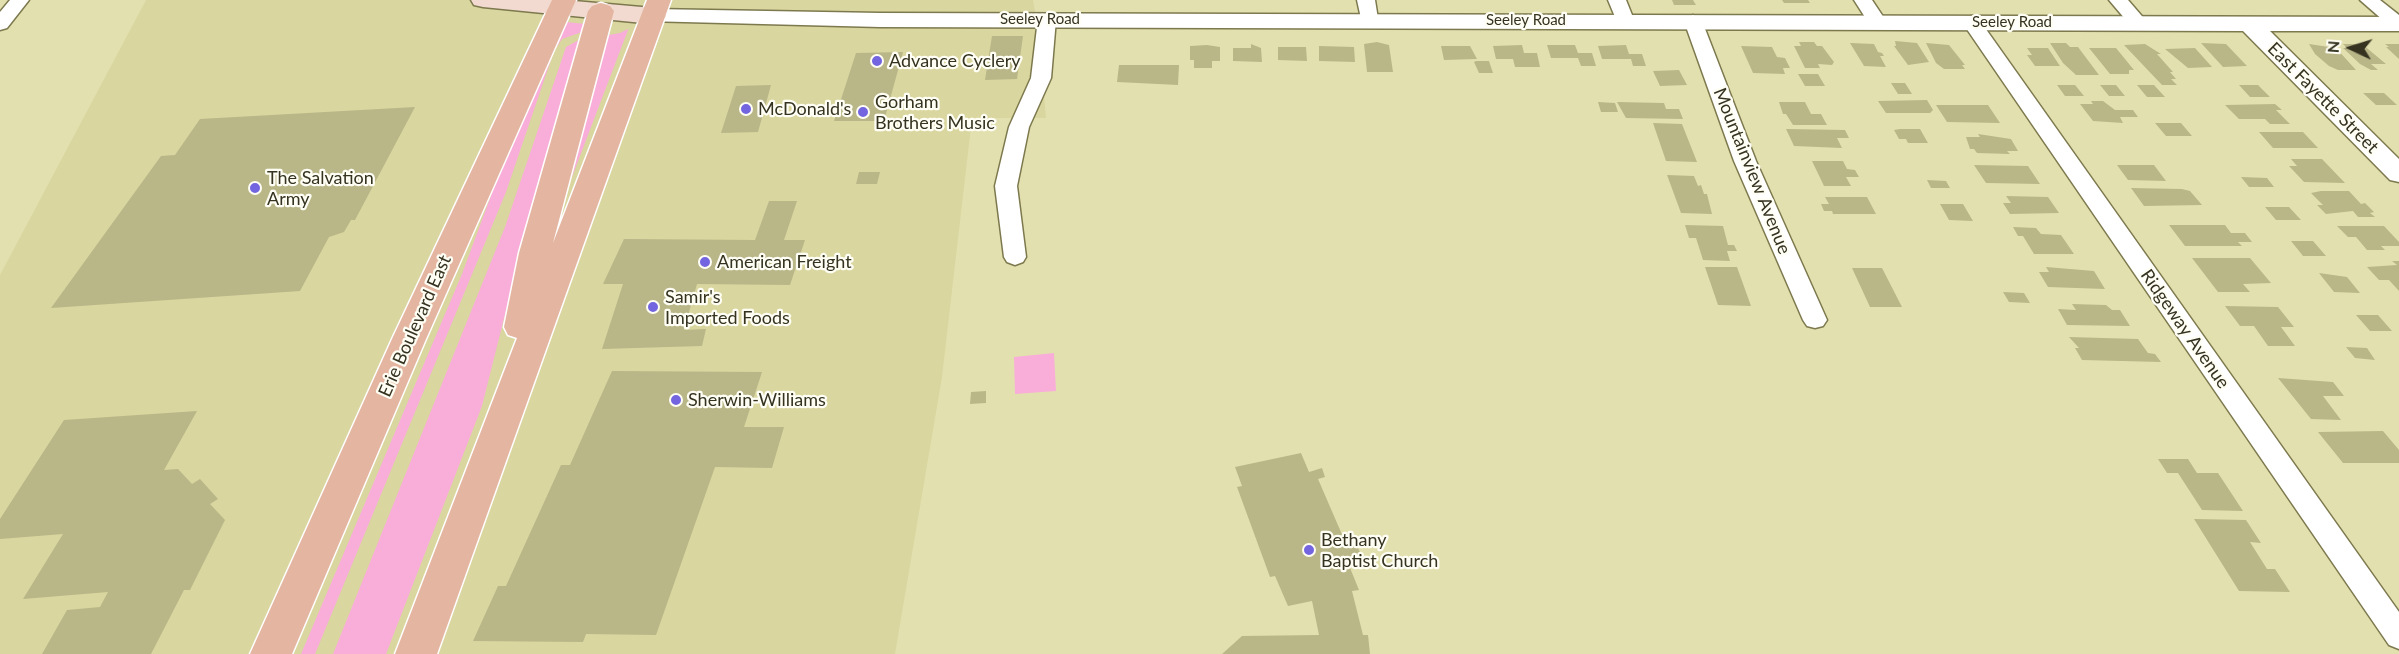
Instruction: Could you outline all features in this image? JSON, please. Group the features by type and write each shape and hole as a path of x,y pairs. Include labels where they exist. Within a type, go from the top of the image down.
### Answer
{"main road":[{"path":"416,654 656,8 614,8 562,3 483,0"},
{"name":"Erie Boulevard East","path":"271,654 409,339 562,3"},
{"path":"497,435 535,253 614,8"}],"street":[{"path":"0,24 20,0"},
{"path":"1863,0 1877,21"},
{"path":"2118,0 2138,22"},
{"path":"2369,0 2399,24"},
{"name":"Seeley Road","path":"656,8 770,20 1047,19 1367,10 1621,10 1693,21 2399,24"},
{"path":"1014,257 1006,186 1019,127 1041,78 1047,19"},
{"name":"Mountainview Avenue","path":"1693,21 1746,160 1815,320"},
{"name":"Ridgeway Avenue","path":"1971,22 2399,636"},
{"name":"East Fayette Street","path":"2248,22 2399,174"}],"shaded area":[{"path":"146,0 1033,0 1039,34 1046,118 972,118 942,377 895,654 0,654 0,275"},
{"path":"566,22 586,24 588,30 562,39 554,51 506,192 315,654 301,654 462,274 499,174"},
{"path":"628,29 559,211 603,36"},
{"path":"584,37 525,235 482,406 386,654 333,654 505,227 566,47"},
{"path":"1054,353 1056,391 1015,394 1014,357"}],"building":[{"path":"1672,0 1693,0 1696,5 1674,5"},
{"path":"1782,0 1808,0 1810,3 1784,3"},
{"path":"992,36 1023,36 1017,79 985,80"},
{"path":"1895,41 1917,43 1929,62 1908,65 1894,46 1896,46"},
{"path":"1377,42 1389,45 1393,72 1367,72 1364,44"},
{"path":"1799,42 1814,42 1817,46 1822,46 1834,62 1832,65 1818,64 1820,68 1805,68 1794,46 1801,46"},
{"path":"1850,43 1874,44 1878,52 1884,56 1880,56 1886,67 1864,66"},
{"path":"1926,43 1949,45 1965,65 1962,65 1965,69 1944,69 1936,63"},
{"path":"2050,43 2066,43 2070,47 2078,47 2099,75 2076,75 2063,63"},
{"path":"2201,43 2226,44 2247,66 2223,67"},
{"path":"1251,44 1261,48 1262,62 1233,61 1233,48 1251,48"},
{"path":"2145,44 2161,54 2157,54 2173,72 2170,72 2176,79 2171,79 2177,85 2162,85 2124,45"},
{"path":"2309,44 2336,48 2356,70 2338,70 2329,66 2315,54"},
{"path":"2343,44 2362,44 2386,64 2371,64 2378,70 2371,70 2360,64 2343,48 2347,48"},
{"path":"2385,44 2399,44 2399,59 2386,47 2389,47"},
{"path":"1522,45 1524,53 1537,53 1540,67 1515,67 1513,59 1496,59 1493,46"},
{"path":"1547,45 1575,45 1578,53 1592,53 1596,66 1581,66 1578,58 1551,58"},
{"path":"1626,45 1629,54 1642,54 1646,66 1633,66 1631,59 1602,59 1598,46"},
{"path":"1190,46 1220,47 1220,61 1212,61 1212,68 1194,68 1194,60 1190,60"},
{"path":"1319,46 1354,47 1355,62 1319,61"},
{"path":"1441,46 1470,46 1477,59 1444,60"},
{"path":"1741,46 1772,47 1777,57 1785,58 1790,68 1783,68 1785,74 1753,73"},
{"path":"1278,47 1306,47 1307,61 1278,60"},
{"path":"2027,48 2048,48 2060,66 2035,66 2027,55 2032,55"},
{"path":"2089,48 2116,48 2134,70 2129,70 2129,74 2110,74"},
{"path":"2195,48 2212,67 2188,68 2165,49"},
{"path":"903,52 884,121 834,121 856,53"},
{"path":"1489,61 1493,73 1479,73 1474,62"},
{"path":"1119,65 1179,65 1178,85 1117,82"},
{"path":"1679,70 1687,85 1660,86 1653,71"},
{"path":"1798,74 1818,74 1825,86 1805,86"},
{"path":"1891,83 1905,83 1912,94 1898,94"},
{"name":"McDonald's","path":"771,85 758,132 721,133 736,86"},
{"path":"2057,85 2075,85 2084,96 2065,96"},
{"path":"2100,85 2116,85 2125,96 2109,96"},
{"path":"2137,85 2154,85 2165,97 2147,97"},
{"path":"2239,85 2258,85 2270,97 2250,97"},
{"path":"2363,93 2384,93 2397,105 2376,105"},
{"path":"1927,100 1933,110 1930,113 1886,113 1878,101"},
{"path":"2091,101 2103,101 2115,110 2133,110 2138,117 2120,117 2123,123 2093,121 2080,104 2093,104"},
{"path":"1598,102 1615,103 1618,112 1601,112"},
{"path":"1617,102 1664,103 1666,109 1679,109 1683,119 1626,118"},
{"path":"1779,102 1805,102 1811,114 1821,114 1827,125 1793,125 1786,114 1783,114"},
{"path":"2275,104 2282,110 2276,110 2290,124 2270,124 2265,119 2239,119 2225,105"},
{"path":"1936,105 1988,105 2000,123 1947,122"},
{"name":"The Salvation Army","path":"415,107 355,220 351,220 344,232 329,237 300,291 51,308 161,156 175,155 200,119"},
{"path":"1653,123 1682,124 1697,162 1666,161"},
{"path":"2155,123 2181,123 2192,136 2166,136"},
{"path":"1786,129 1845,130 1849,138 1837,138 1842,148 1794,146"},
{"path":"1920,129 1928,143 1908,143 1906,139 1899,139 1894,130"},
{"path":"2259,132 2303,132 2318,148 2273,148"},
{"path":"1978,134 2011,139 2018,151 2007,151 2010,154 1977,153 1974,149 1970,149 1966,137 1980,137"},
{"path":"2291,159 2322,159 2345,183 2304,182 2289,166 2297,166"},
{"path":"1812,161 1843,161 1847,169 1855,170 1859,177 1846,177 1851,186 1824,186"},
{"path":"1974,165 2028,166 2040,184 1986,183"},
{"path":"2117,165 2154,165 2166,181 2128,180"},
{"path":"859,172 880,172 877,184 856,184"},
{"path":"1667,175 1694,176 1698,186 1701,185 1704,194 1707,194 1712,214 1681,213"},
{"path":"2241,177 2267,178 2274,187 2249,187"},
{"path":"1927,180 1946,181 1950,188 1931,188"},
{"path":"2131,188 2182,189 2190,191 2202,205 2144,206"},
{"path":"2349,191 2361,204 2365,203 2374,212 2370,213 2375,217 2358,217 2353,211 2326,214 2317,205 2323,205 2311,193"},
{"path":"2006,196 2048,197 2059,213 2010,214 2003,203 2011,203"},
{"path":"1825,197 1867,197 1876,214 1833,214 1832,211 1824,211 1821,204 1829,204"},
{"name":"American Freight","path":"769,201 797,201 784,240 805,240 790,285 697,284 684,330 706,329 702,346 602,349 623,284 603,284 624,239 755,240"},
{"path":"1940,204 1963,204 1973,221 1949,220"},
{"path":"2265,207 2289,207 2301,220 2276,220"},
{"path":"1685,225 1723,226 1728,245 1734,245 1737,251 1727,251 1730,261 1703,260 1696,238 1689,238"},
{"path":"2169,225 2225,225 2231,233 2245,233 2252,242 2238,242 2242,246 2185,246"},
{"path":"2337,226 2384,226 2399,242 2399,246 2381,246 2385,250 2367,250 2356,237 2348,237"},
{"path":"2013,227 2036,228 2041,234 2061,235 2074,254 2034,254 2023,236 2018,236"},
{"path":"2291,241 2313,241 2326,256 2303,256"},
{"path":"2192,258 2250,258 2271,283 2243,284 2250,292 2218,292"},
{"path":"2392,261 2399,261 2399,291 2389,280 2379,280 2367,267 2397,265"},
{"path":"1705,267 1737,267 1751,306 1718,305"},
{"path":"2046,267 2094,271 2105,289 2048,287 2039,272 2049,272"},
{"path":"1852,268 1882,268 1902,307 1870,307"},
{"path":"2319,273 2347,277 2360,293 2334,292"},
{"path":"2003,292 2024,293 2030,303 2009,302"},
{"path":"2072,304 2106,305 2112,310 2120,310 2130,326 2067,325 2058,309 2076,310"},
{"path":"2225,306 2278,307 2294,327 2281,327 2295,346 2268,346 2254,326 2240,326"},
{"path":"2356,315 2378,315 2392,331 2370,331"},
{"path":"2069,337 2138,339 2148,353 2155,354 2161,362 2082,360 2075,348 2079,348"},
{"path":"2346,347 2367,348 2375,360 2355,358"},
{"path":"612,371 762,372 744,427 784,427 772,468 715,467 656,635 586,634 583,642 473,641 498,586 506,586 561,465 570,465"},
{"path":"2278,378 2333,382 2344,396 2323,396 2341,420 2311,419"},
{"path":"986,391 986,403 970,404 971,392"},
{"path":"197,411 164,470 178,469 192,484 200,479 218,499 210,504 225,520 190,590 184,590 151,654 42,654 67,610 100,607 108,592 23,599 63,534 0,539 0,519 64,420"},
{"path":"2383,431 2399,450 2399,463 2343,463 2318,432"},
{"name":"Bethany Baptist Church","path":"1301,453 1309,472 1322,468 1325,477 1318,479 1347,546 1356,544 1361,554 1346,558 1359,590 1352,591 1363,635 1368,635 1370,654 1222,654 1242,636 1319,635 1312,601 1288,606 1275,576 1270,577 1237,487 1242,486 1235,467"},
{"path":"2158,459 2188,459 2197,473 2218,473 2243,511 2202,510 2178,473 2167,473"},
{"path":"2194,519 2246,520 2261,543 2250,542 2267,569 2275,569 2290,592 2239,591"}],"place":[{"name":"Advance Cyclery","path":"877,61"},
{"name":"McDonald's","path":"746,109"},
{"name":"Gorham Brothers Music","path":"863,112"},
{"name":"The Salvation Army","path":"255,188"},
{"name":"American Freight","path":"705,262"},
{"name":"Samir's Imported Foods","path":"653,307"},
{"name":"Sherwin-Williams","path":"676,400"},
{"name":"Bethany Baptist Church","path":"1309,550"}]}
